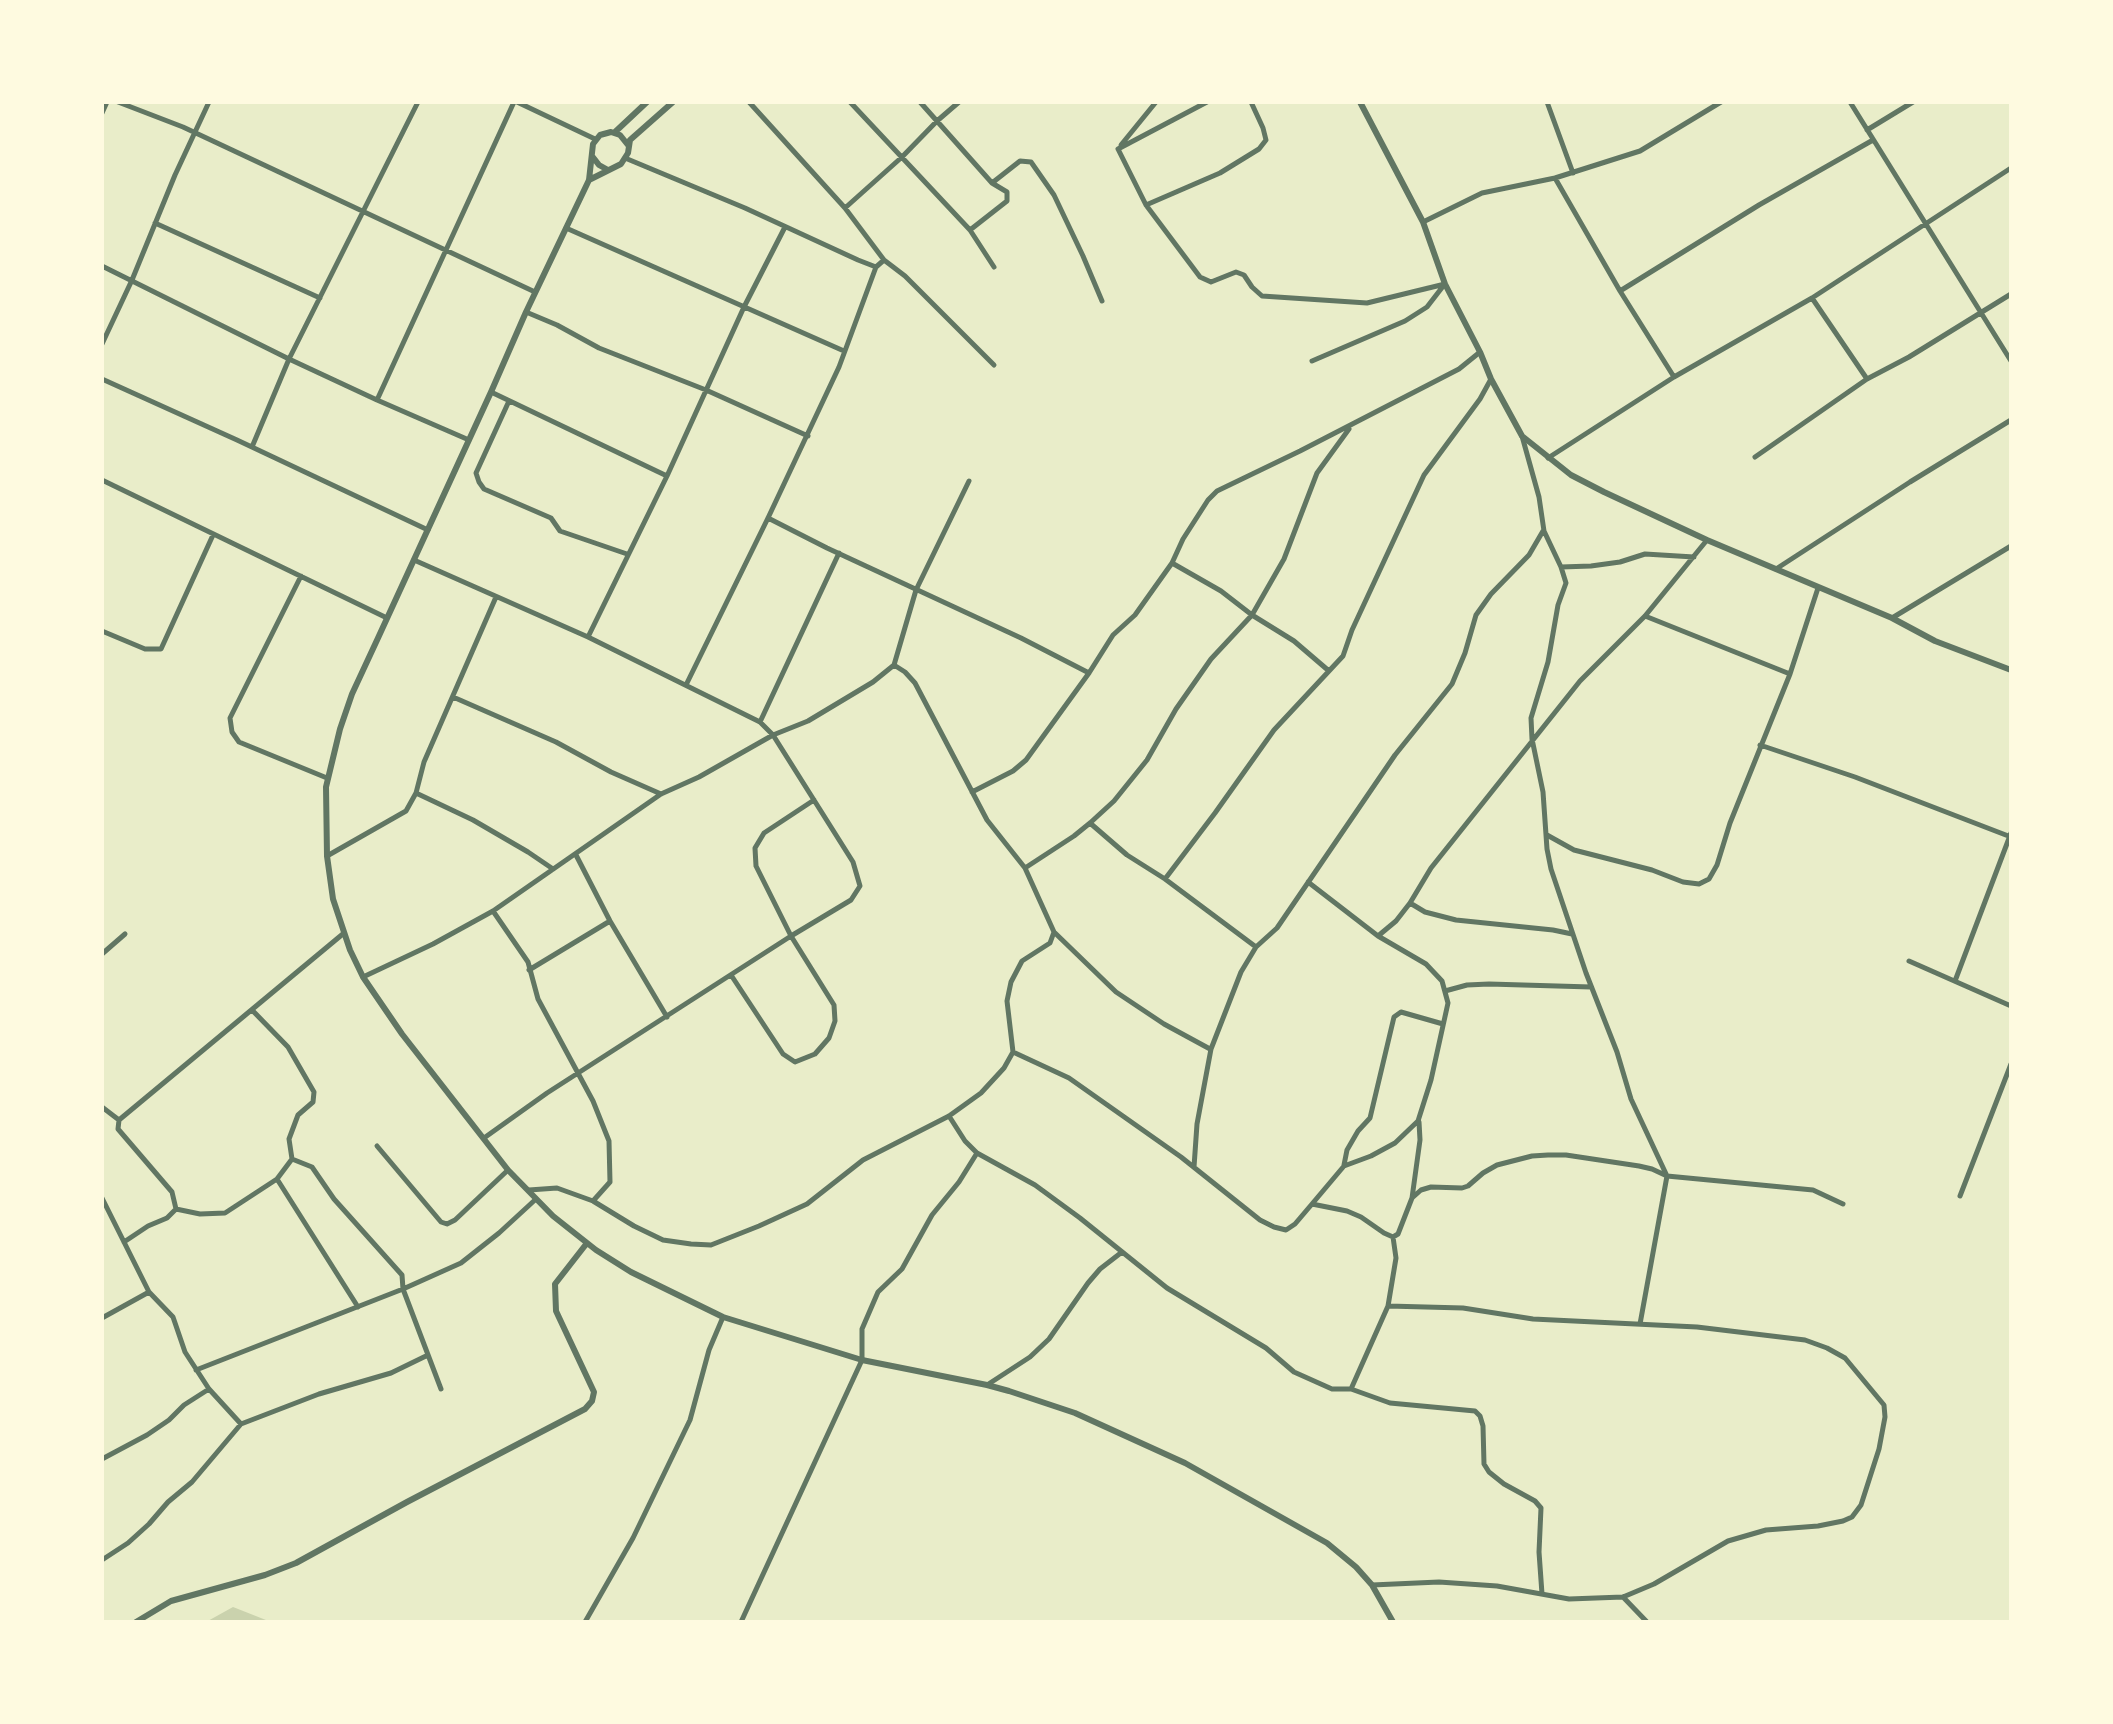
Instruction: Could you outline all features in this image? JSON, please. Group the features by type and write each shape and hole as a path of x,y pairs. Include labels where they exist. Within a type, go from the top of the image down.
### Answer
{"street":[{"path":"102,113 107,102"},
{"path":"118,102 196,133 535,292"},
{"path":"102,344 209,102"},
{"path":"252,447 289,359 418,102"},
{"path":"377,400 516,102 595,139"},
{"path":"615,132 647,102"},
{"path":"589,180 621,164 633,136 673,102"},
{"path":"749,102 845,208 884,260 905,276 994,365"},
{"path":"850,102 970,230 994,267"},
{"path":"920,102 992,183 1007,192 1007,201 970,230"},
{"path":"845,208 959,102"},
{"path":"1118,149 1156,102"},
{"path":"1118,149 1207,102"},
{"path":"1146,205 1220,173 1259,149 1266,140 1251,102"},
{"path":"1360,102 1423,222 1445,284 1522,436 1539,497 1544,531 1566,583 1558,605 1548,662 1531,718 1532,739 1543,792 1551,869 1631,1099 1667,1176 1640,1324"},
{"path":"1547,102 1573,173"},
{"path":"1423,222 1482,193 1555,178 1640,151 1721,102"},
{"path":"1850,102 2011,361"},
{"path":"1867,130 1913,102"},
{"path":"628,145 615,132 595,139 589,180 352,694 340,729 327,778 327,856 333,899 363,977 402,1034 508,1170 553,1216 631,1272 723,1317 862,1360 987,1385 1075,1413 1185,1463 1327,1543 1372,1585 1393,1622"},
{"path":"1620,291 1759,205 1873,140"},
{"path":"1118,149 1146,205 1200,277 1211,282 1236,272 1244,275 1262,296 1367,303 1445,284"},
{"path":"592,156 608,170"},
{"path":"625,158 876,267"},
{"path":"992,183 1020,161 1031,162 1054,195 1102,301"},
{"path":"1548,458 1674,377 1812,298 2011,168"},
{"path":"1555,178 1674,377"},
{"path":"155,223 320,298"},
{"path":"588,637 785,227"},
{"path":"566,228 844,351"},
{"path":"686,685 808,436 839,367 876,267 884,260"},
{"path":"102,266 289,359 469,440"},
{"path":"1312,361 1405,321 1427,307 1445,284"},
{"path":"1755,457 1867,379 1909,357 2011,294"},
{"path":"1812,298 1867,379"},
{"path":"526,312 599,348 706,390 808,436"},
{"path":"972,792 1013,771 1026,760 1113,635 1135,615 1172,563 1183,539 1217,491 1459,369 1480,352"},
{"path":"102,379 428,530"},
{"path":"1165,879 1274,730 1343,656 1352,630 1424,475 1480,399 1491,379"},
{"path":"491,392 667,476"},
{"path":"509,401 476,473 484,489 551,518 560,531 627,554"},
{"path":"1776,569 2011,420"},
{"path":"1025,868 1090,823 1114,801 1147,760 1176,709 1211,659 1252,615 1284,559 1317,473 1352,425"},
{"path":"1522,436 1571,475 1707,540 1892,618 1935,641 2011,670"},
{"path":"102,480 387,618"},
{"path":"363,977 493,911 661,794 699,777 773,735 808,721 873,682 894,665 916,590 969,481"},
{"path":"768,518 1089,673"},
{"path":"1194,1167 1196,1136 1211,1049 1241,972 1256,947 1277,928 1395,755 1452,684 1476,615 1491,594 1529,555 1544,531"},
{"path":"102,631 145,649 161,649 213,535"},
{"path":"1378,936 1396,921 1431,868 1580,681 1645,616 1707,540"},
{"path":"1892,618 2011,546"},
{"path":"760,722 839,553"},
{"path":"1561,567 1620,562 1645,554 1694,557"},
{"path":"414,560 588,637 760,722 773,735 853,862 860,886 851,900 547,1093 484,1138"},
{"path":"1172,563 1221,591 1294,641 1329,671"},
{"path":"301,576 230,718 232,732 239,742 327,778"},
{"path":"1546,835 1574,850 1652,870 1683,882 1699,884 1709,879 1790,674 1818,588"},
{"path":"327,856 406,811 416,793 424,762 496,597"},
{"path":"1645,616 1790,674"},
{"path":"894,665 915,683 987,820 1025,868 1054,932 1116,992 1164,1024 1211,1049"},
{"path":"453,697 556,742 619,776 661,794"},
{"path":"1760,745 2011,836 1955,981"},
{"path":"416,793 473,820 553,869"},
{"path":"731,975 783,1054 795,1062 815,1054 829,1038 835,1021 834,1005 791,936 756,866 755,848 764,833 814,800"},
{"path":"1090,823 1127,855 1165,879 1256,947"},
{"path":"576,855 610,921 667,1017"},
{"path":"1308,882 1378,936 1426,964 1442,981 1448,1003 1431,1080 1418,1121 1420,1140 1412,1198 1398,1234 1393,1237"},
{"path":"1410,903 1425,912 1456,920 1573,934"},
{"path":"493,911 528,962 538,999 593,1101 609,1141 610,1182 593,1201"},
{"path":"529,970 610,921"},
{"path":"529,1190 557,1188 593,1201 663,1240 691,1244 711,1245 807,1204 863,1160 949,1116 981,1093 1004,1068 1013,1052 1014,1043 1007,1001 1011,982 1022,961 1050,943 1054,932"},
{"path":"176,1209 172,1192 118,1129 119,1120 344,933"},
{"path":"102,954 125,934"},
{"path":"1909,961 2011,1006"},
{"path":"1445,991 1467,985 1489,984 1591,987"},
{"path":"176,1209 200,1214 225,1213 277,1179 292,1159 289,1139 298,1115 313,1102 314,1092 288,1047 252,1010"},
{"path":"1013,1052 1069,1078 1194,1167 1260,1220 1286,1230 1295,1224 1344,1166 1347,1150 1370,1118 1394,1017 1401,1012 1443,1024"},
{"path":"1960,1196 2011,1064"},
{"path":"102,1107 119,1120"},
{"path":"949,1116 977,1153 1035,1185 1167,1288 1266,1348 1294,1372 1332,1389 1351,1389 1390,1403 1475,1411 1483,1426 1484,1464 1489,1472 1541,1508 1539,1552 1542,1594"},
{"path":"1344,1166 1395,1143 1418,1121"},
{"path":"377,1146 441,1222 447,1224 508,1170"},
{"path":"741,1622 862,1360 862,1329 878,1292 902,1269 932,1215 959,1182 977,1153"},
{"path":"1412,1198 1421,1190 1431,1187 1450,1189 1468,1186 1497,1165 1532,1156 1566,1155 1639,1166 1667,1176 1813,1190 1843,1204"},
{"path":"292,1159 312,1167 334,1199 402,1275 403,1289 441,1389"},
{"path":"277,1179 358,1307"},
{"path":"102,1198 149,1292 173,1317 185,1352 196,1370 241,1424"},
{"path":"196,1370 461,1263 536,1199"},
{"path":"1312,1204 1347,1211 1393,1237"},
{"path":"124,1242 167,1218 176,1209"},
{"path":"1351,1389 1388,1306 1396,1258 1393,1237"},
{"path":"136,1622 171,1601 265,1575 296,1563 585,1409 592,1401 594,1392 556,1311 555,1284 587,1243"},
{"path":"987,1385 1030,1357 1049,1339 1088,1283 1122,1252"},
{"path":"102,1318 149,1292"},
{"path":"1372,1585 1439,1582 1497,1586 1569,1599 1623,1597 1654,1584 1728,1541 1766,1530 1818,1526 1852,1517 1861,1505 1879,1449 1885,1417 1884,1405 1845,1358 1805,1340 1697,1327 1533,1319 1463,1308 1388,1306"},
{"path":"585,1622 633,1538 690,1420 709,1350 723,1317"},
{"path":"102,1560 128,1543 192,1482 241,1424 319,1394 391,1373 428,1355"},
{"path":"102,1459 147,1435 209,1389"},
{"path":"1623,1597 1647,1622"}],"green space":[{"path":"233,1607 271,1622 206,1622"}]}
